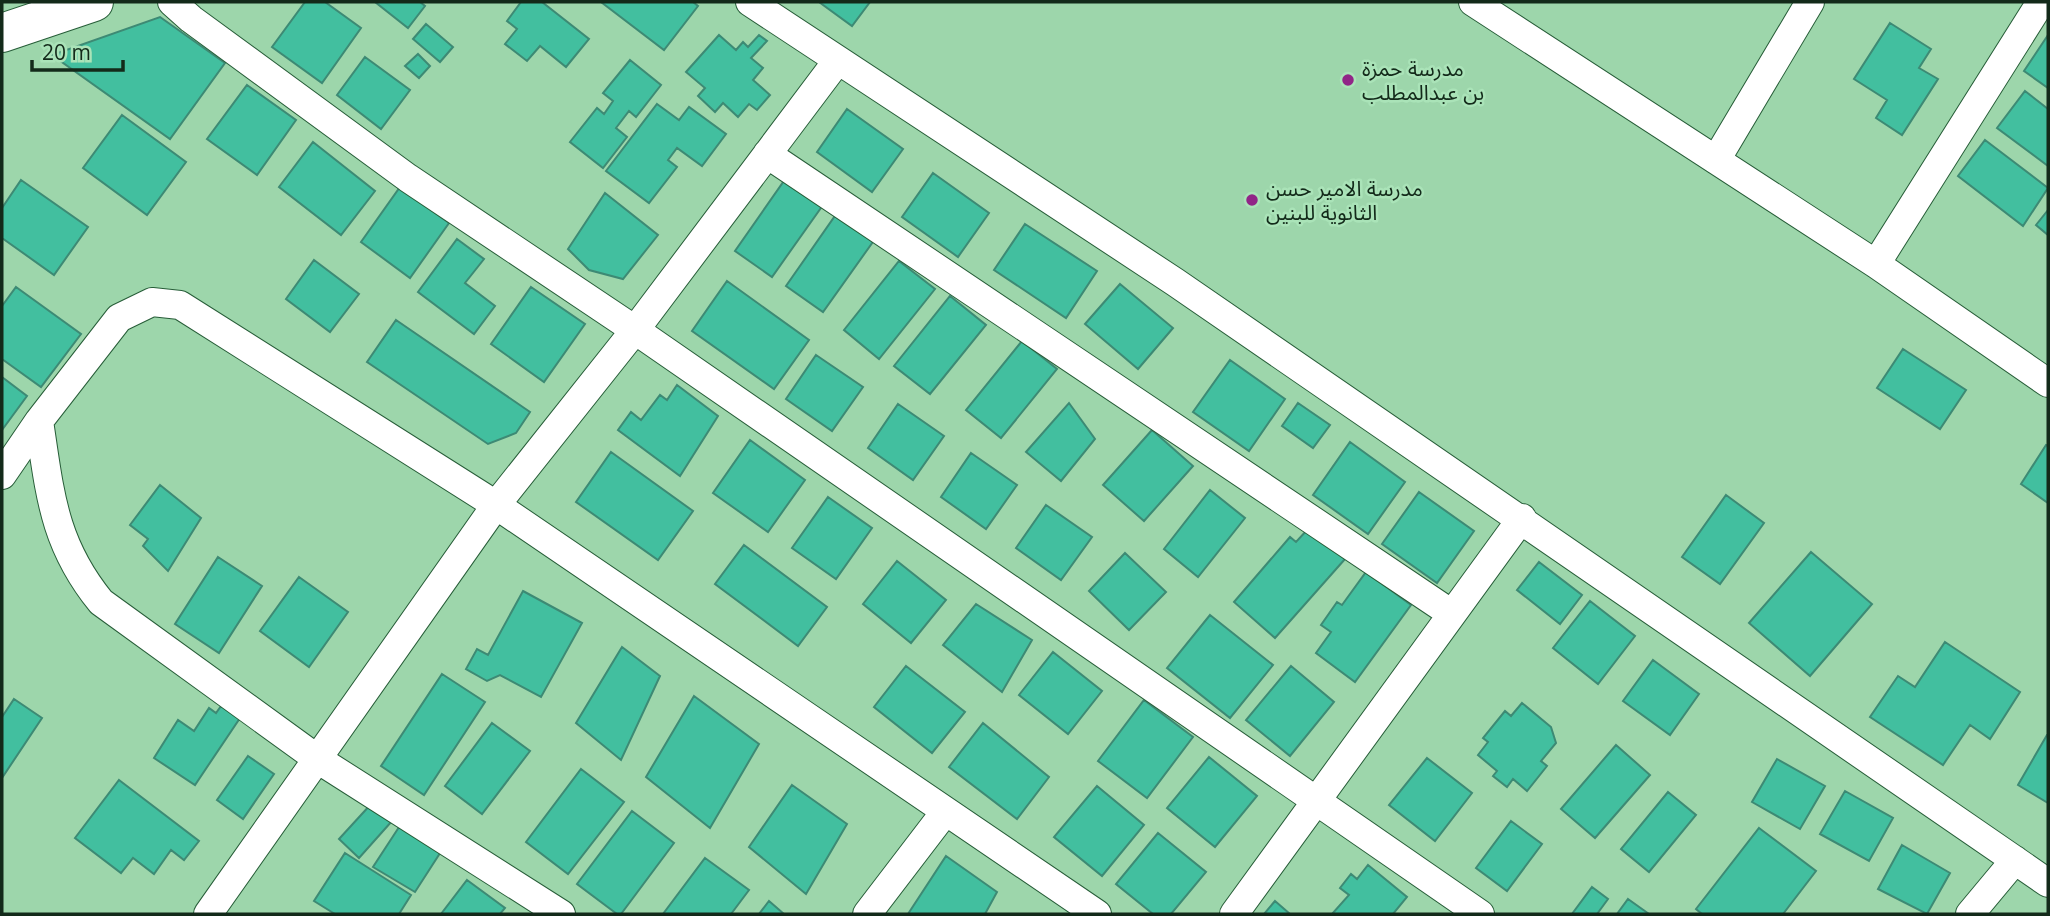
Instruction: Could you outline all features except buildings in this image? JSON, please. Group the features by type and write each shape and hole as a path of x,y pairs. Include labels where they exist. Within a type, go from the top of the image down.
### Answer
{"main road":[{"path":"2,33 94,2"}],"street":[{"path":"172,2 191,19 408,178 635,330 1480,914"},
{"path":"750,2 1175,282 1522,518 2048,883"},
{"path":"1473,2 1876,264 2048,383"},
{"path":"1716,160 1810,2"},
{"path":"1876,264 2041,2"},
{"path":"208,914 496,505 635,330 838,60"},
{"path":"767,154 1452,614"},
{"path":"2,475 39,421 119,318 136,308 163,302 180,305 496,505 1097,914"},
{"path":"39,421 57,527 83,580 95,595 319,760 561,914"},
{"path":"1234,914 1522,518"},
{"path":"867,914 944,812"},
{"path":"1970,914 2015,860"}],"place":[{"name":"مدرسة حمزة بن عبدالمطلب","path":"1348,80"},
{"name":"مدرسة الامير حسن الثانوية للبنين","path":"1252,200"}]}
